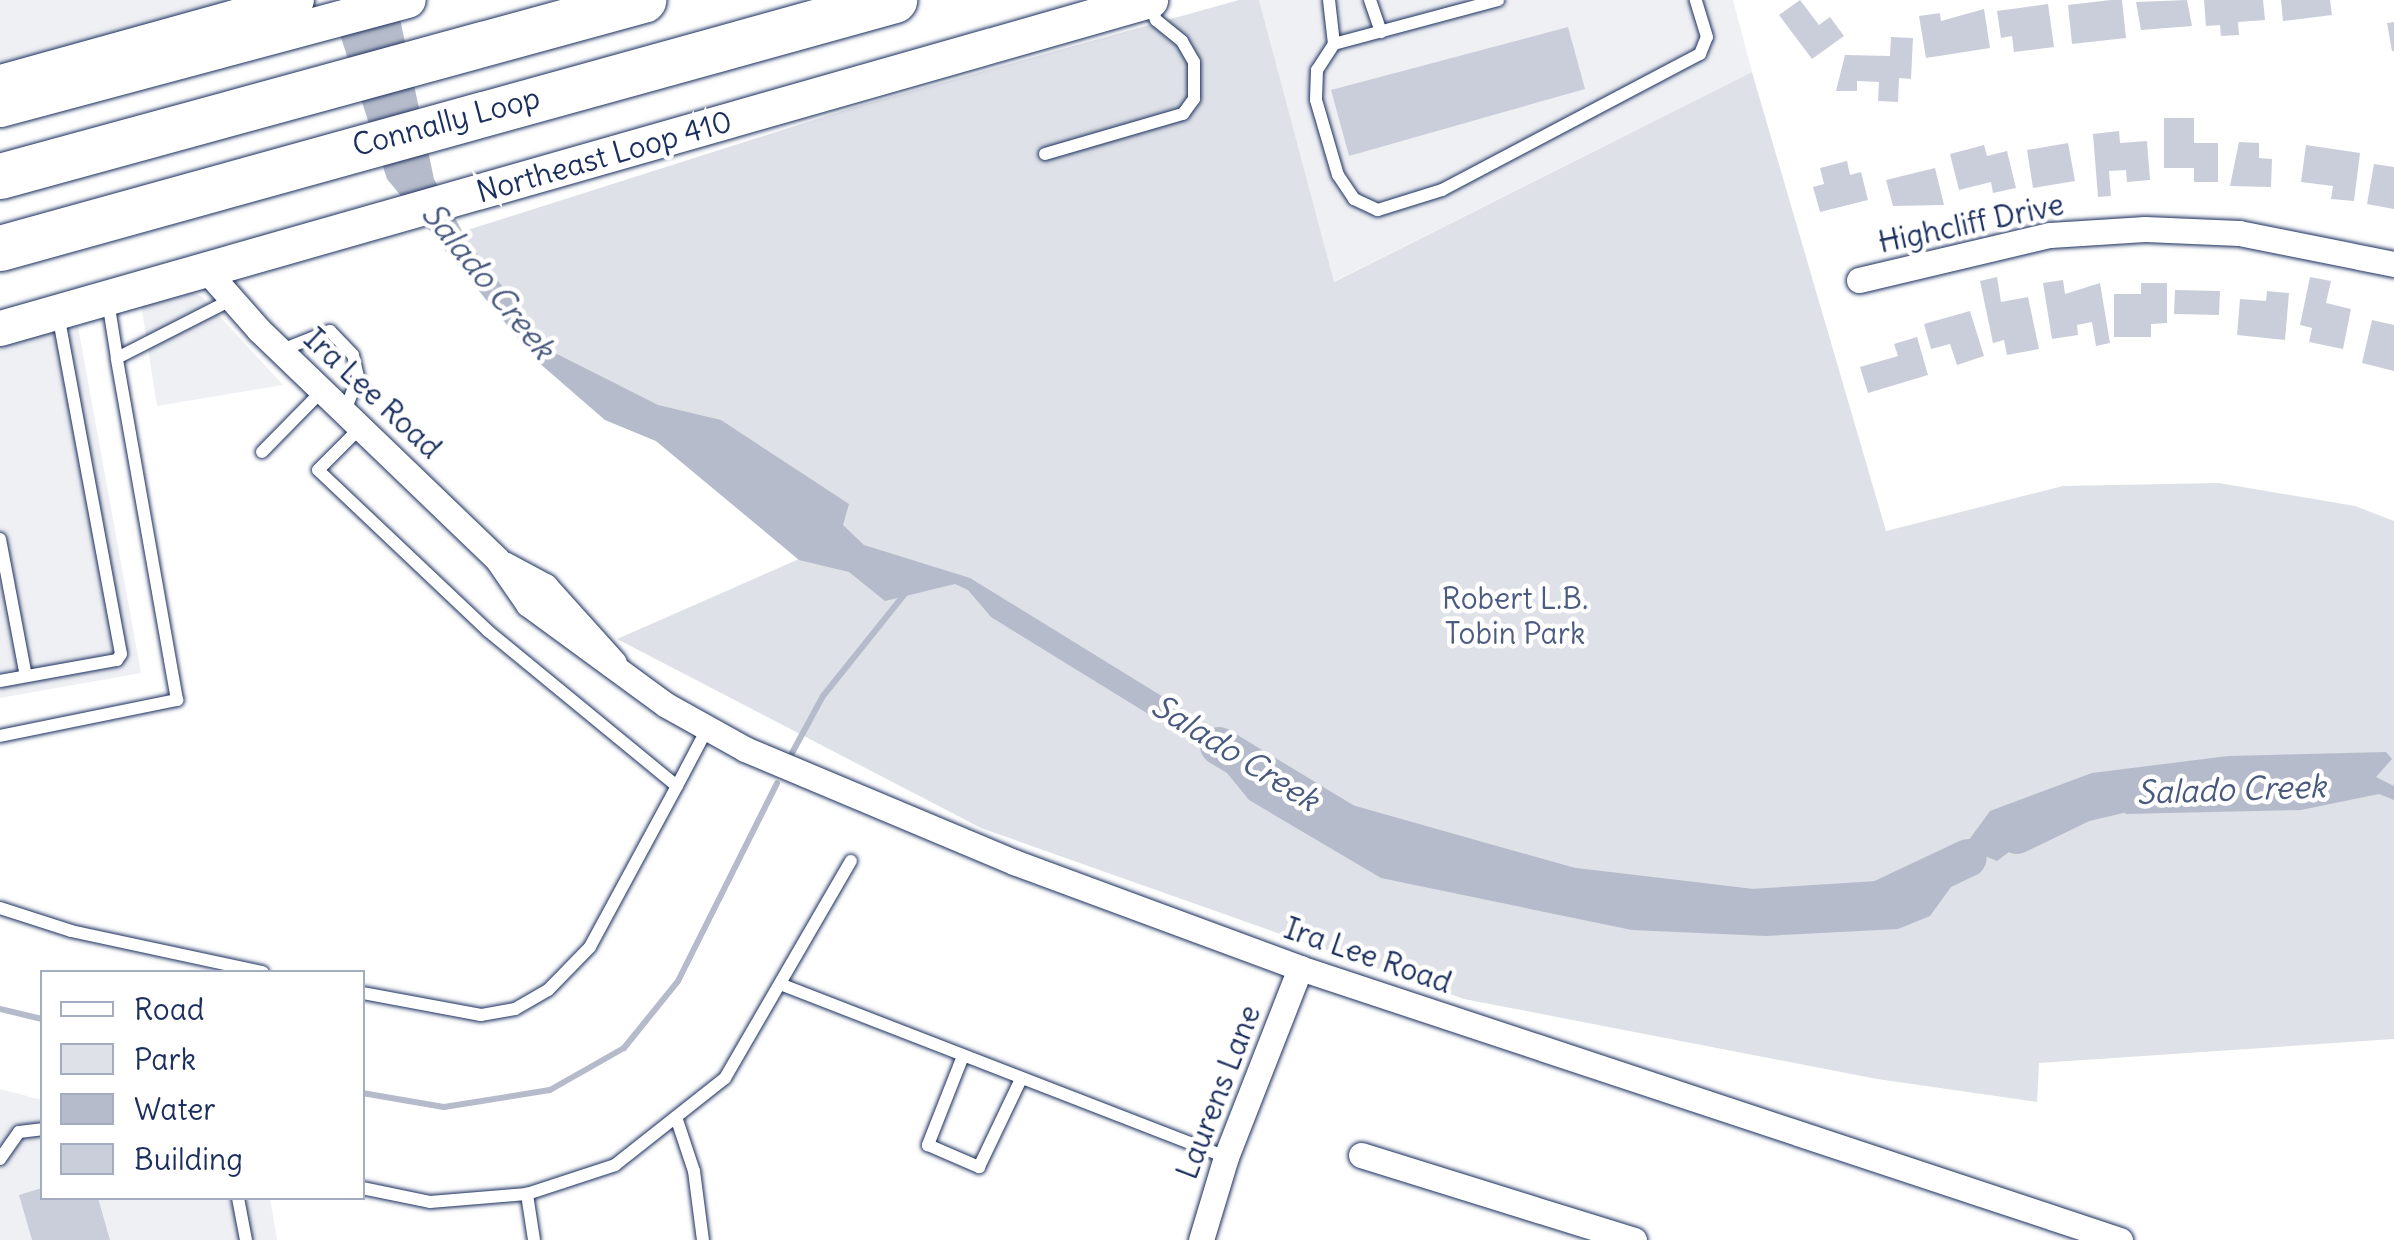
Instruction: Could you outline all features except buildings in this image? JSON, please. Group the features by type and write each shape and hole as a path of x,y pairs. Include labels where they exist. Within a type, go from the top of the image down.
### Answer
{"highway":[{"path":"0,176 644,0"},
{"name":"Connally Loop","path":"0,248 196,189 894,0"}],"main road":[{"path":"0,82 296,0"},
{"path":"0,109 408,0"},
{"name":"Northeast Loop 410","path":"0,328 1150,0"}],"street":[{"name":"Highcliff Drive","path":"1859,280 2050,235 2144,229 2239,233 2394,264"},
{"name":"Ira Lee Road","path":"206,271 280,351 497,560 528,604 708,730 909,820 1300,968 2120,1240"},
{"name":"Laurens Lane","path":"1201,1240 1226,1157 1300,968"},
{"path":"1361,1155 1592,1234 1634,1240"}],"lane":[{"path":"1045,154 1183,114 1194,99 1194,62 1182,41 1156,20 1150,0"},
{"path":"1330,0 1334,44 1317,70 1316,100 1329,150 1354,199 1378,210 1396,208 1700,54 1707,37 1696,0"},
{"path":"1370,0 1381,32"},
{"path":"1334,44 1498,0"},
{"path":"0,736 177,700 107,298"},
{"path":"117,358 230,300"},
{"path":"0,681 116,660 120,654 58,312"},
{"path":"280,351 330,331 353,355 358,377 352,420 318,470 488,631 676,786"},
{"path":"262,452 322,391"},
{"path":"0,538 26,676"},
{"path":"365,994 480,1016 515,1009 548,990 590,947 708,730"},
{"path":"365,1189 430,1202 527,1194 615,1165 725,1078 851,862"},
{"path":"0,908 255,970"},
{"path":"780,984 1226,1157"},
{"path":"963,1056 928,1146 979,1167 1021,1079"},
{"path":"676,1117 694,1170 703,1240"},
{"path":"0,1158 18,1132 40,1130"},
{"path":"527,1194 534,1240"},
{"path":"238,1200 246,1240"}],"shaded area":[{"path":"0,0 242,0 0,71"},
{"path":"1259,0 1733,0 1752,72 1333,282"},
{"path":"175,287 201,296 283,385 157,406 140,298"},
{"path":"76,316 141,673 0,698 0,339"},
{"path":"0,1089 40,1099 40,1200 270,1200 277,1240 0,1240"}],"green space":[{"name":"Robert L.B. Tobin Park","path":"1239,0 1259,0 1334,282 1752,72 1886,531 2063,486 2219,483 2355,506 2394,521 2394,1039 2039,1063 2037,1102 1877,1079 1464,999 981,828 617,639 799,559 656,441 605,420 537,361 436,240 858,106"}],"water":[{"path":"339,0 396,0 434,179 468,242 553,352 658,405 721,420 849,504 843,525 864,545 970,578 1220,732 1322,820 1416,857 1499,876 1559,874 1684,906 1886,908 1917,894 1931,864 1969,840 1990,811 2092,773 2228,756 2386,752 2392,759 2376,777 2394,786 2394,800 2379,794 2301,810 2125,814 2131,802 2076,802 1997,861 1985,856 1976,872 1956,880 1930,916 1898,929 1766,936 1632,930 1381,878 1249,800 1210,752 991,617 968,590 955,584 885,601 849,572 799,560 656,441 605,420 537,361 387,179 334,16"}],"waterway":[{"path":"792,753 823,696 907,591"},
{"name":"Salado Creek","path":"1219,746 1346,823 1568,886 1752,908 1879,900 1968,858"},
{"path":"365,1094 444,1107 550,1090 624,1048 678,981 777,783"},
{"name":"Salado Creek","path":"2017,835 2083,803 2134,791"},
{"path":"0,1009 40,1019"}]}
